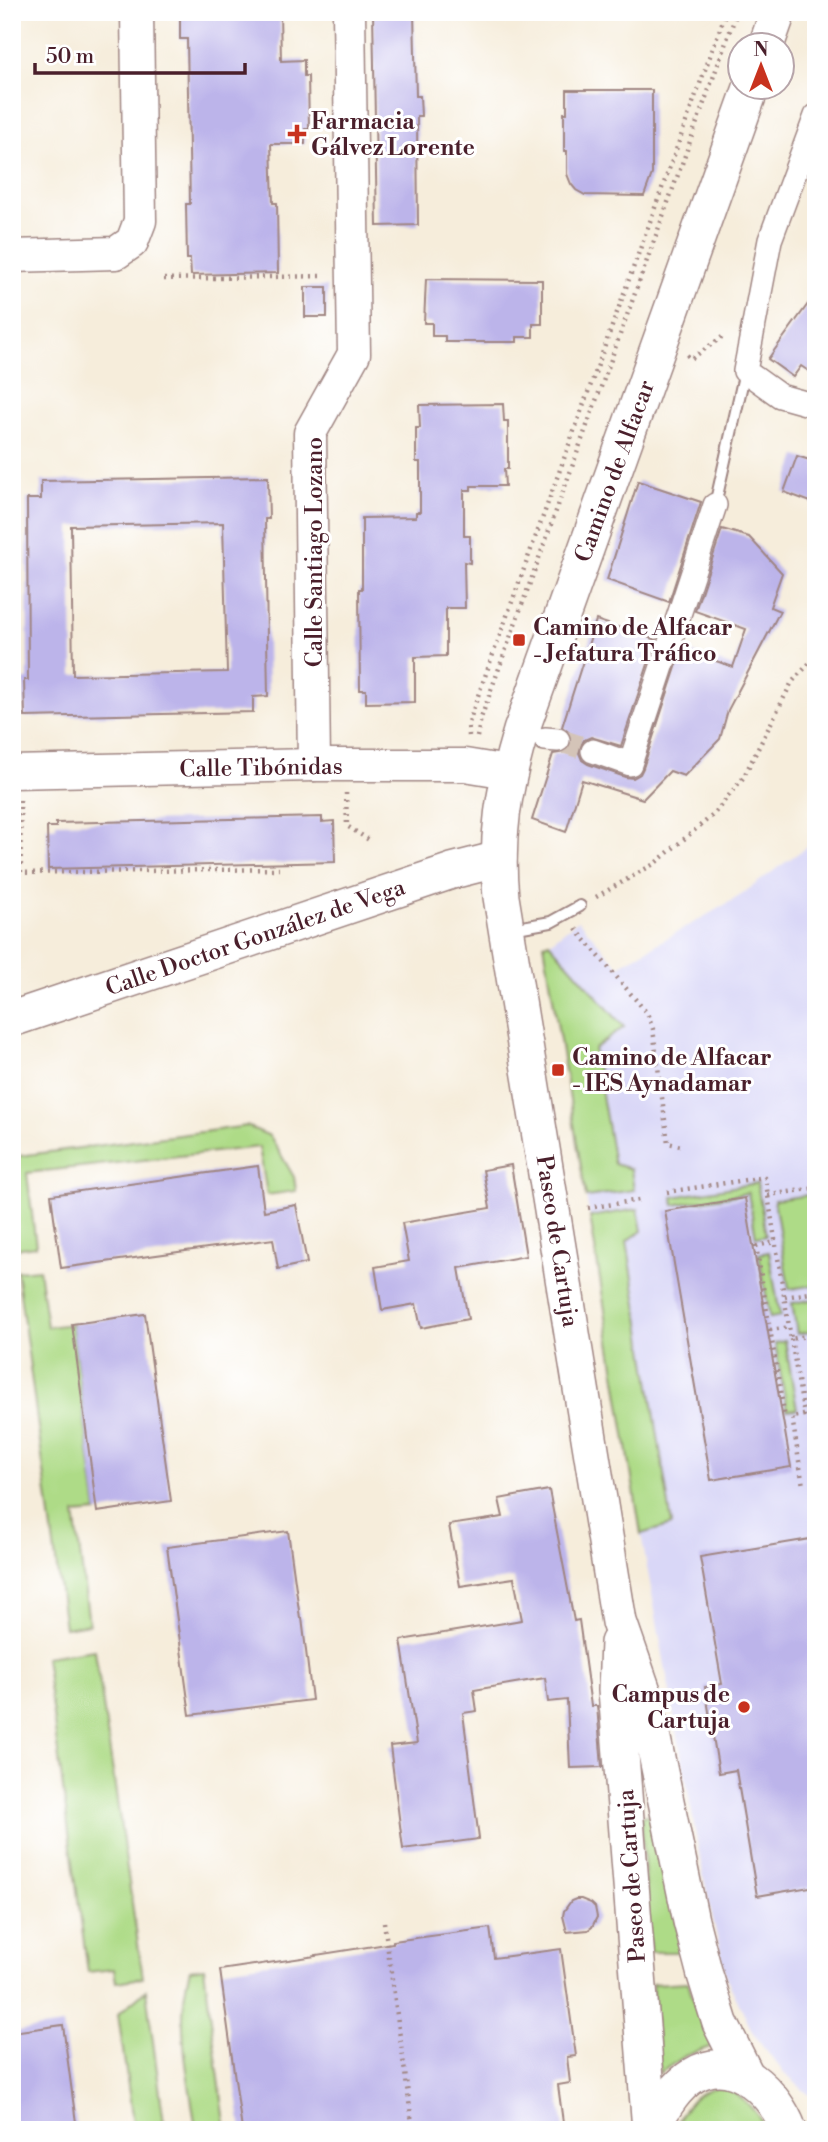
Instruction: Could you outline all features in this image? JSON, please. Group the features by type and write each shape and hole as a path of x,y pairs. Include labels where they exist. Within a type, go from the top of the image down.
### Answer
{"main road":[{"path":"771,32 778,12"},
{"name":"Camino de Alfacar","path":"499,859 501,814 508,772 521,731 746,102"},
{"name":"Paseo de Cartuja","path":"499,859 507,930 619,1622 643,1691 688,1907 705,1975 720,2023 746,2075"},
{"name":"Calle Doctor González de Vega","path":"12,1019 452,871 499,859"},
{"name":"Paseo de Cartuja","path":"619,1622 616,1690 650,2130"},
{"name":"Paseo de Cartuja","path":"650,2130 684,2082 696,2073 728,2068 746,2075 794,2125"}],"street":[{"path":"12,256 116,253 132,242 140,221 137,12"},
{"name":"Calle Santiago Lozano","path":"314,765 310,433 354,354 349,12"},
{"path":"816,116 770,240 745,371 780,396 816,406"},
{"path":"593,751 630,764 715,505"},
{"name":"Calle Tibónidas","path":"16,780 314,765 466,765 508,772"}],"lane":[{"path":"715,505 745,371"},
{"path":"507,930 551,922 580,906"}],"path":[{"path":"470,739 468,726 475,704 726,12"},
{"path":"477,739 481,718 737,12"},
{"path":"164,279 335,276"},
{"path":"690,344 686,355 691,359 722,337"},
{"path":"580,906 654,864 713,815 743,778 792,682 816,656"},
{"path":"16,780 21,873"},
{"path":"345,785 347,826 369,840"},
{"path":"12,873 279,870"},
{"path":"564,915 647,1013 653,1029 668,1143 681,1146"},
{"path":"667,1192 765,1177 804,1415 784,1419 755,1246 775,1242"},
{"path":"768,1195 816,1188"},
{"path":"588,1208 639,1200"},
{"path":"785,1297 816,1292"},
{"path":"769,1330 790,1327"},
{"path":"792,1339 816,1334"},
{"path":"792,1418 803,1486"},
{"path":"384,1922 413,2130"}],"shaded area":[{"path":"816,840 816,2101 784,2073 753,2033 726,1977 704,1879 641,1534 672,1524 627,1241 637,1209 590,1217 586,1197 634,1189 614,1164 594,1048 624,1027 550,942 578,920 619,966 738,897"}],"green space":[{"path":"549,942 624,1027 594,1049 614,1164 631,1169 634,1190 586,1197 544,944"},
{"path":"247,1126 270,1136 294,1177 296,1191 267,1195 259,1147 27,1173 36,1246 13,1249 12,1157"},
{"path":"757,1183 766,1235 756,1237 748,1193 674,1205 673,1197"},
{"path":"816,1194 816,1285 789,1289 774,1200"},
{"path":"638,1209 642,1231 627,1241 672,1525 641,1534 590,1217"},
{"path":"769,1252 780,1316 770,1318 759,1254"},
{"path":"39,1269 47,1327 72,1324 97,1512 75,1514 89,1624 65,1628 17,1271"},
{"path":"816,1299 816,1331 797,1334 792,1303"},
{"path":"785,1341 797,1409 787,1410 775,1343"},
{"path":"95,1650 143,1978 116,1982 114,1969 88,1972 45,1657"},
{"path":"655,1814 683,1952 650,1952 641,1816"},
{"path":"204,1968 226,2130 196,2130 184,2050 185,1989 190,1970"},
{"path":"688,1982 699,2017 713,2046 685,2056 660,2073 652,1984"},
{"path":"146,1990 165,2130 134,2130 118,2014"},
{"path":"723,2086 737,2094 768,2130 675,2130 692,2100 705,2091"}],"building":[{"path":"180,12 280,12 281,61 304,60 304,76 308,76 309,129 305,129 305,144 271,144 273,203 277,203 278,273 191,275 190,259 187,259 186,204 190,204 187,39 180,39"},
{"path":"373,12 414,12 416,96 420,96 421,116 417,116 418,225 377,226"},
{"path":"567,90 652,90 652,174 644,196 585,195 571,184 567,174 567,151 564,151"},
{"path":"426,279 542,280 542,324 533,324 533,337 517,337 517,342 445,342 445,336 432,336 432,323 424,323"},
{"path":"305,287 327,287 327,317 305,317"},
{"path":"816,293 816,376 801,366 793,377 768,359"},
{"path":"503,404 504,421 508,421 508,469 504,469 505,486 471,486 471,490 464,490 464,536 470,536 470,563 464,562 465,608 446,608 446,656 415,657 415,702 366,703 366,690 360,690 359,589 362,589 362,518 416,517 416,512 420,512 420,462 416,462 416,428 420,428 419,405"},
{"path":"797,456 816,462 816,504 784,492"},
{"path":"268,477 269,519 265,519 268,696 253,697 253,712 25,717 24,680 28,680 27,499 41,499 41,481","holes":["223,523 227,672 73,675 71,526"]},
{"path":"638,481 701,502 669,602 607,580"},
{"path":"722,529 749,537 782,573 770,607 780,611 728,710 720,739 684,776 670,771 643,799 582,780 566,832 532,820 553,754 565,752 572,742 570,733 562,727 596,620 656,640 621,746 591,737 584,740 580,747 582,760 588,764 625,777 633,778 640,774 643,768 682,649 733,667 746,629 695,611"},
{"path":"322,817 322,822 334,821 335,862 48,869 47,827 56,827 56,823"},
{"path":"511,1165 526,1256 459,1268 468,1319 421,1328 416,1304 382,1310 375,1267 409,1261 402,1223 490,1208 483,1170"},
{"path":"258,1166 264,1211 296,1205 307,1263 278,1269 273,1239 61,1268 51,1195"},
{"path":"745,1198 791,1467 711,1480 665,1211"},
{"path":"145,1314 171,1501 97,1512 72,1324"},
{"path":"549,1490 574,1621 579,1620 591,1706 597,1706 602,1767 570,1768 567,1700 548,1702 545,1678 474,1690 477,1711 463,1713 479,1839 403,1849 390,1746 417,1743 401,1640 522,1620 514,1578 460,1586 449,1525 503,1517 499,1499"},
{"path":"288,1531 312,1700 190,1715 167,1547"},
{"path":"816,1538 816,1886 757,1896 736,1770 719,1773 705,1687 722,1684 700,1557"},
{"path":"576,1899 591,1903 595,1907 597,1917 588,1930 567,1932 564,1911 571,1901"},
{"path":"490,1928 494,1958 561,1949 576,2056 567,2057 570,2083 558,2085 564,2130 242,2130 220,1970"},
{"path":"63,2025 77,2130 14,2130 12,2032"}],"tunnel":[{"path":"558,740 593,751"}],"place":[{"name":"Farmacia Gálvez Lorente","path":"297,134"},
{"name":"Camino de Alfacar - Jefatura Tráfico","path":"519,640"},
{"name":"Camino de Alfacar - IES Aynadamar","path":"558,1070"},
{"name":"Campus de Cartuja","path":"744,1707"}]}
